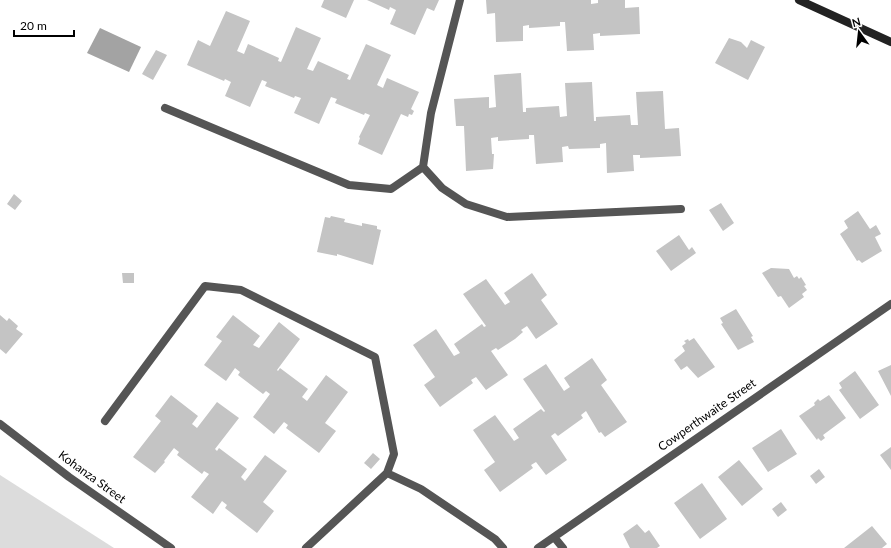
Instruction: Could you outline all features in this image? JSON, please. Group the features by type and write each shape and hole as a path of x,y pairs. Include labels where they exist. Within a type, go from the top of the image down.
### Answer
{"main road":[{"path":"799,0 891,42"}],"street":[{"path":"165,108 349,185 391,190 423,167 431,113 460,0"},
{"path":"423,167 442,188 466,204 507,217 681,209"},
{"path":"105,421 205,286 241,290 375,357 394,454 387,473 306,548"},
{"name":"Cowperthwaite Street","path":"538,548 891,304"},
{"name":"Kohanza Street","path":"0,424 69,477 171,548"},
{"path":"387,473 421,489 495,539 503,548"},
{"path":"554,537 563,548"}],"shaded area":[{"path":"100,28 141,47 129,72 87,53"},
{"path":"0,475 114,548 0,548"}],"building":[{"path":"324,0 354,0 346,18 321,7"},
{"path":"367,0 439,0 434,11 427,8 415,35 390,24 396,10 390,7 389,10"},
{"path":"486,0 591,0 591,4 598,3 598,0 625,0 625,8 639,7 640,34 600,36 600,33 593,34 594,50 567,51 565,22 560,22 560,26 529,28 529,25 523,26 523,41 496,42 495,13 487,14"},
{"path":"226,11 250,21 237,51 244,54 248,44 279,58 278,61 281,62 296,27 321,38 307,69 313,71 318,61 349,75 347,79 350,80 366,44 391,55 377,85 383,88 387,78 419,92 411,109 414,111 412,115 409,114 408,117 401,114 382,155 358,144 359,137 370,115 365,113 364,115 335,103 337,99 331,97 319,124 294,113 301,98 295,96 294,98 265,86 267,82 262,80 250,107 225,96 231,82 225,79 224,81 187,65 198,40 210,46"},
{"path":"729,38 741,42 747,48 751,40 765,47 748,80 715,63"},
{"path":"156,50 167,55 153,80 142,74"},
{"path":"521,73 523,112 526,112 526,108 559,106 560,117 567,116 565,83 592,82 594,121 596,121 596,117 630,115 631,125 638,125 636,92 663,91 665,129 679,128 681,156 640,158 640,155 633,155 634,171 607,173 606,143 600,144 600,148 569,149 568,146 562,147 563,162 536,164 534,135 529,135 529,139 498,141 498,137 491,138 492,154 494,154 493,169 466,171 464,126 456,126 454,99 489,97 489,108 496,107 494,75"},
{"path":"14,194 22,201 15,210 7,204"},
{"path":"721,203 734,223 723,231 709,210"},
{"path":"858,211 870,229 876,225 881,234 875,237 882,251 862,263 859,260 857,261 840,234 848,228 844,221"},
{"path":"331,216 345,219 344,222 362,226 362,223 377,226 377,229 381,230 373,265 337,254 337,256 317,252 325,217 330,218"},
{"path":"679,235 689,250 692,247 696,253 671,271 656,251"},
{"path":"771,268 789,269 794,278 797,276 799,279 801,277 807,290 802,294 804,297 789,308 781,296 778,297 762,273"},
{"path":"122,273 134,273 134,283 123,283"},
{"path":"532,273 547,295 541,300 558,324 536,339 527,326 521,330 523,332 515,339 498,350 496,348 491,351 508,375 486,390 476,377 471,380 473,383 440,407 424,385 435,377 413,345 436,329 454,356 460,353 454,344 482,324 484,327 486,326 463,294 486,279 505,305 510,302 504,293"},
{"path":"736,309 753,336 751,337 754,342 738,350 721,324 723,323 720,318"},
{"path":"0,315 7,321 9,318 18,326 16,329 23,334 6,354 0,349"},
{"path":"233,315 260,336 253,345 259,348 279,322 300,339 277,370 278,371 280,368 308,389 302,397 307,401 326,375 348,392 325,423 336,431 319,453 286,428 288,425 284,422 274,434 253,417 270,394 266,391 263,394 238,375 240,372 235,368 226,381 204,365 222,341 216,337"},
{"path":"694,338 715,367 698,378 687,366 681,370 674,360 685,351 682,346 686,343 684,341 688,339 689,341"},
{"path":"592,358 607,380 601,385 627,422 605,437 601,432 599,433 586,411 581,415 583,418 558,436 555,433 551,436 567,460 546,475 536,462 531,465 533,468 500,492 484,470 495,462 473,430 495,415 514,441 519,438 513,429 541,409 544,412 545,411 523,379 546,364 564,391 570,387 564,378"},
{"path":"891,365 891,396 878,371"},
{"path":"855,371 879,405 860,419 839,390 842,388 839,383"},
{"path":"171,395 198,416 192,424 197,428 217,402 239,418 215,449 217,451 219,448 247,469 241,477 245,481 265,455 287,471 263,502 274,511 257,533 225,508 227,505 222,501 213,514 191,497 209,474 204,471 202,474 177,455 179,452 174,448 164,461 165,462 155,473 133,457 161,421 155,416"},
{"path":"829,395 846,418 823,435 825,438 821,441 818,438 817,440 799,416 815,405 814,403 818,399 820,401"},
{"path":"781,429 797,454 768,472 752,448"},
{"path":"891,447 891,470 880,455"},
{"path":"373,453 380,459 371,469 364,463"},
{"path":"739,460 763,489 742,506 718,477"},
{"path":"819,469 825,477 816,484 810,476"},
{"path":"702,483 727,519 700,539 674,503"},
{"path":"781,502 787,510 778,517 772,509"},
{"path":"637,524 645,533 649,530 660,546 657,548 630,548 623,534"},
{"path":"872,526 887,544 882,548 844,548"}]}
